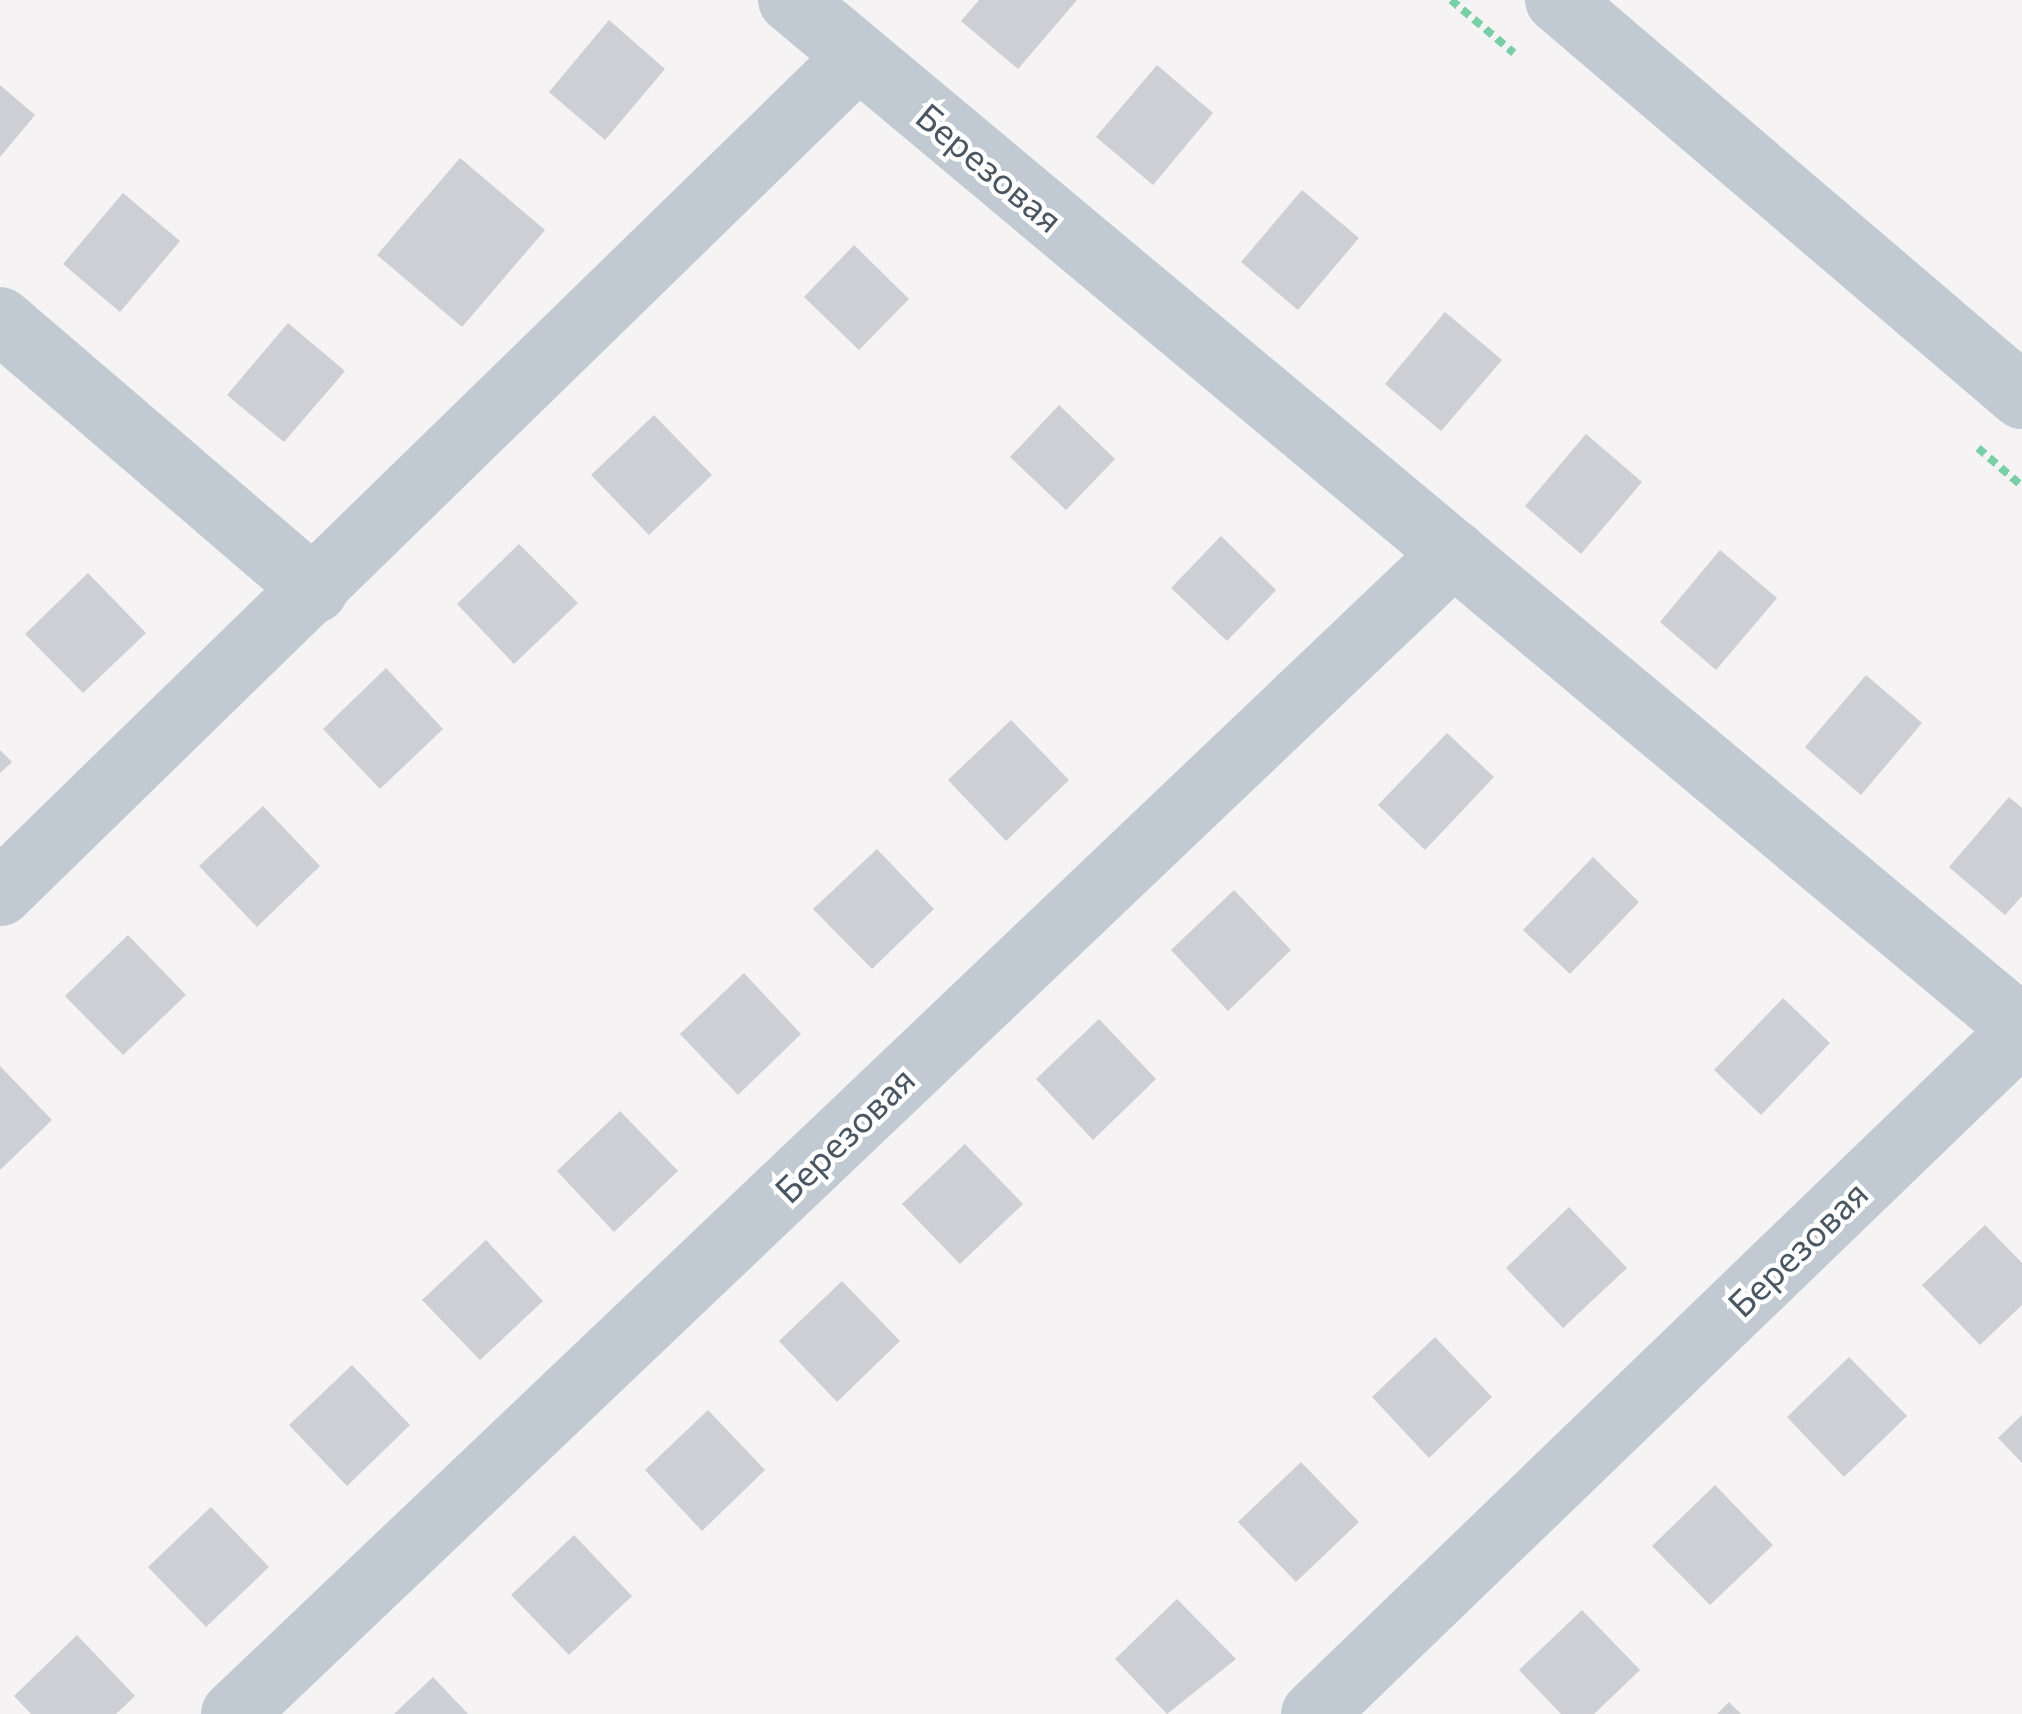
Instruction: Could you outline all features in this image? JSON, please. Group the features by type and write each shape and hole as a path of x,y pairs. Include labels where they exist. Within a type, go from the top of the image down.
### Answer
{"street":[{"name":"Березовая","path":"791,0 2022,1030 1314,1714"},
{"path":"1558,0 2022,396"},
{"path":"0,893 858,56"},
{"path":"0,320 315,590"},
{"name":"Березовая","path":"234,1714 1454,553"}],"building":[{"path":"979,0 1077,0 1018,69 961,21"},
{"path":"609,20 665,69 605,140 549,92"},
{"path":"1157,65 1213,113 1153,185 1096,137"},
{"path":"0,85 35,115 0,157"},
{"path":"460,158 545,230 462,327 377,255"},
{"path":"1302,190 1359,238 1298,310 1241,262"},
{"path":"123,193 180,241 120,312 63,264"},
{"path":"854,245 909,299 859,350 804,297"},
{"path":"1445,312 1502,360 1441,431 1385,384"},
{"path":"288,323 345,371 284,442 227,395"},
{"path":"1059,405 1115,459 1066,510 1010,457"},
{"path":"654,415 712,475 649,535 591,475"},
{"path":"1586,434 1642,482 1581,554 1525,506"},
{"path":"1221,536 1276,590 1227,641 1171,588"},
{"path":"519,544 578,603 514,664 457,604"},
{"path":"1720,550 1777,598 1716,670 1660,622"},
{"path":"88,573 146,633 83,693 25,634"},
{"path":"386,668 443,729 380,789 323,729"},
{"path":"1866,675 1922,723 1861,795 1805,747"},
{"path":"1011,720 1069,780 1006,841 948,780"},
{"path":"1447,733 1494,777 1425,850 1378,805"},
{"path":"0,750 12,762 0,773"},
{"path":"2009,797 2022,808 2022,896 2005,915 1949,867"},
{"path":"263,806 320,866 257,927 199,866"},
{"path":"877,849 934,909 872,969 813,909"},
{"path":"1593,857 1639,902 1570,974 1523,930"},
{"path":"1234,890 1291,950 1228,1011 1171,950"},
{"path":"128,935 186,995 123,1055 65,996"},
{"path":"744,973 801,1034 738,1095 680,1034"},
{"path":"1783,998 1830,1043 1761,1115 1714,1070"},
{"path":"1099,1019 1156,1079 1093,1140 1036,1079"},
{"path":"0,1066 52,1120 0,1170"},
{"path":"620,1111 678,1171 614,1232 557,1171"},
{"path":"965,1144 1023,1204 960,1264 902,1204"},
{"path":"1569,1207 1627,1268 1563,1328 1506,1268"},
{"path":"1985,1225 2022,1263 2022,1305 1980,1345 1922,1285"},
{"path":"486,1240 543,1301 480,1360 422,1300"},
{"path":"842,1281 900,1341 837,1402 779,1341"},
{"path":"1435,1337 1492,1397 1429,1458 1372,1397"},
{"path":"1849,1357 1907,1416 1844,1477 1787,1417"},
{"path":"352,1365 410,1425 347,1486 289,1425"},
{"path":"708,1410 765,1470 702,1531 645,1470"},
{"path":"2022,1415 2022,1463 1998,1438"},
{"path":"1301,1462 1359,1522 1296,1582 1238,1522"},
{"path":"1715,1485 1773,1545 1710,1605 1652,1546"},
{"path":"211,1507 269,1567 206,1627 148,1567"},
{"path":"574,1535 632,1596 569,1655 511,1595"},
{"path":"1177,1599 1236,1659 1167,1714 1115,1659"},
{"path":"1582,1610 1640,1670 1594,1714 1561,1714 1519,1670"},
{"path":"77,1635 135,1696 116,1714 31,1714 14,1696"},
{"path":"433,1677 468,1714 394,1714"},
{"path":"1729,1702 1741,1714 1717,1714"}]}
